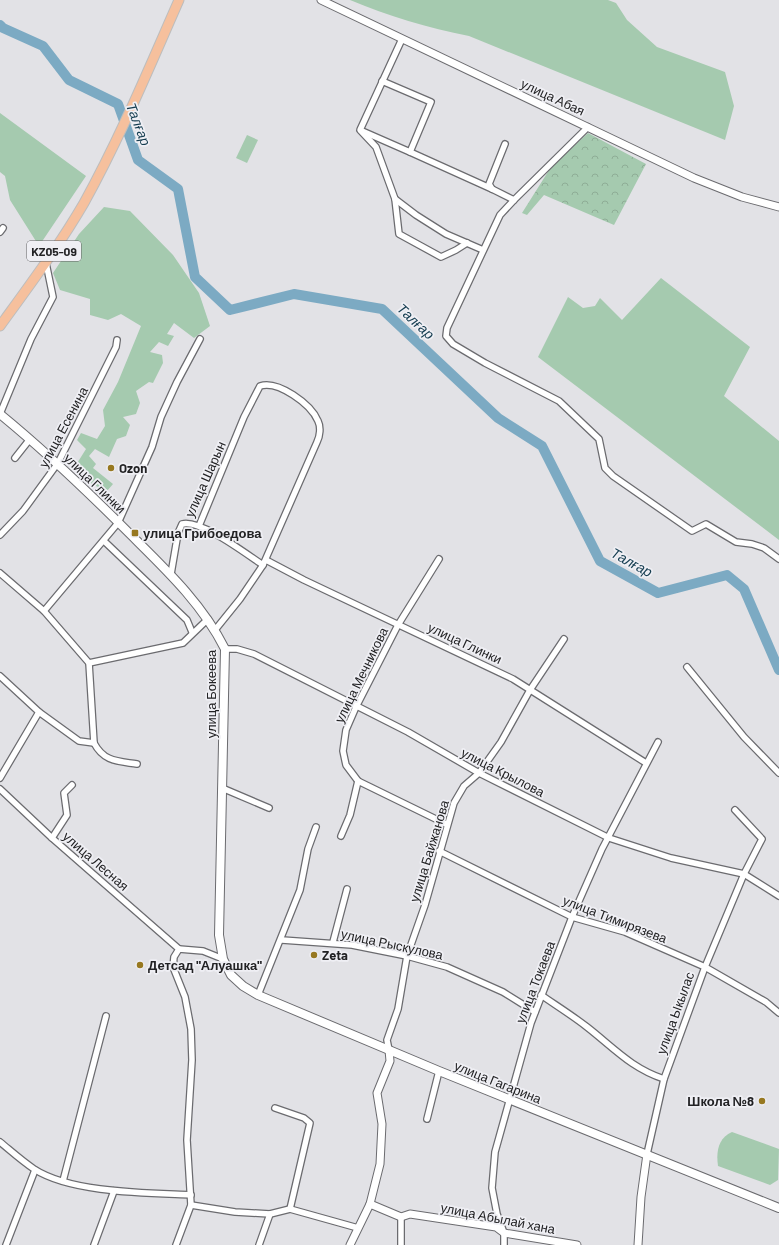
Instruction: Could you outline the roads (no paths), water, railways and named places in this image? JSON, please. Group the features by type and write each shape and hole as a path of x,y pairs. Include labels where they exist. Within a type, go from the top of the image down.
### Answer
{"main road":[{"name":"KZ05-09","path":"0,326 46,263 84,203 143,84 179,0"},
{"name":"улица Глинки","path":"0,414 58,463 171,574 208,619 215,630"},
{"name":"улица Бокеева","path":"215,630 225,649 219,935 222,959"},
{"name":"улица Гагарина","path":"222,959 231,975 243,986 258,995 439,1071 779,1208"}],"street":[{"name":"улица Абая","path":"321,0 694,178 742,197 779,207"},
{"path":"360,130 402,39"},
{"path":"382,81 431,102 410,152"},
{"path":"588,127 500,215 447,328 446,336 453,344 485,363 560,401 598,439 605,468 620,482 692,531 706,524 736,542 752,544 764,548 779,559"},
{"path":"360,130 514,200"},
{"path":"360,130 376,147 395,199 399,234 441,257 467,243"},
{"path":"492,189 488,184 505,144"},
{"path":"395,199 416,215 446,234 483,250"},
{"path":"0,414 31,340 53,297 46,263"},
{"path":"44,612 118,523 152,447 161,416 200,339"},
{"name":"улица Есенина","path":"0,535 23,511 58,463 116,347 117,340"},
{"name":"улица Шарын","path":"171,574 178,533 182,524 188,523 199,526 244,417 260,386 270,385 294,395 310,408 319,422 320,435 265,562"},
{"path":"14,458 30,439"},
{"name":"улица Глинки","path":"199,526 265,562 513,679 646,763"},
{"path":"104,541 187,620 192,632"},
{"name":"улица Мечникова","path":"358,782 346,764 343,751 346,730 356,707 398,626 439,559"},
{"path":"215,630 240,599 265,562"},
{"path":"0,573 44,612 89,663 94,743 99,752 108,758 137,764"},
{"path":"89,663 183,643 192,632 208,619"},
{"name":"улица Байжанова","path":"389,1050 387,1040 398,1009 407,956 425,904 446,824 454,803 464,786 479,773 502,742 530,690 564,639"},
{"name":"улица Крылова","path":"225,649 237,649 254,654 408,732 479,773 609,838 671,858 744,874 779,896"},
{"path":"687,666 744,737 779,773"},
{"path":"0,676 39,712 79,741 94,743"},
{"path":"0,778 39,712"},
{"name":"улица Токаева","path":"504,1245 504,1233 497,1214 492,1188 495,1152 535,1012 572,917 602,849 658,742"},
{"path":"341,836 350,815 358,782 446,824"},
{"path":"52,838 66,815 64,793 72,785"},
{"path":"222,788 269,808"},
{"name":"улица Лесная","path":"0,789 52,838 179,949"},
{"name":"улица Ыкылас","path":"638,1245 641,1197 647,1154 664,1079 705,967 744,874 762,839 734,810"},
{"path":"258,995 273,956 282,940 300,890 308,849 316,828"},
{"name":"улица Тимирязева","path":"439,851 572,917 625,932 705,967 766,1002 779,1013"},
{"path":"333,942 347,888"},
{"name":"улица Рыскулова","path":"282,940 333,942 407,956 447,967 503,992 535,1012"},
{"path":"176,1245 191,1205 187,1140 192,1060 191,1029 185,997 173,966 174,957 179,949 203,951 222,959"},
{"path":"541,995 587,1027 609,1047 645,1073 664,1079"},
{"path":"62,1181 106,1016"},
{"path":"350,1245 370,1204 380,1156 382,1124 377,1093 390,1061 389,1050"},
{"path":"390,1061 403,1056"},
{"path":"427,1119 439,1071"},
{"path":"275,1108 304,1118 310,1123 290,1209"},
{"path":"0,1142 35,1170 62,1181 114,1191 191,1194"},
{"path":"6,1245 35,1170"},
{"path":"94,1245 114,1191"},
{"name":"улица Абылай хана","path":"370,1204 401,1217 410,1214 496,1227 504,1233 577,1245"},
{"path":"191,1205 235,1212 270,1214 290,1209 358,1228"},
{"path":"259,1245 270,1214"},
{"path":"401,1217 401,1245"}],"waterway":[{"name":"Талғар","path":"0,25 3,28 43,46 69,80 118,104 138,160 178,189 195,277 230,310 294,294 382,309 498,418 542,446 600,561 658,593 727,575 744,589 779,670"}],"place":[{"name":"Ozon","path":"111,468"},
{"name":"улица Грибоедова","path":"135,533"},
{"name":"Zeta","path":"314,955"},
{"name":"Детсад \"Алуашка\"","path":"140,965"},
{"name":"Школа №8","path":"762,1101"}]}
